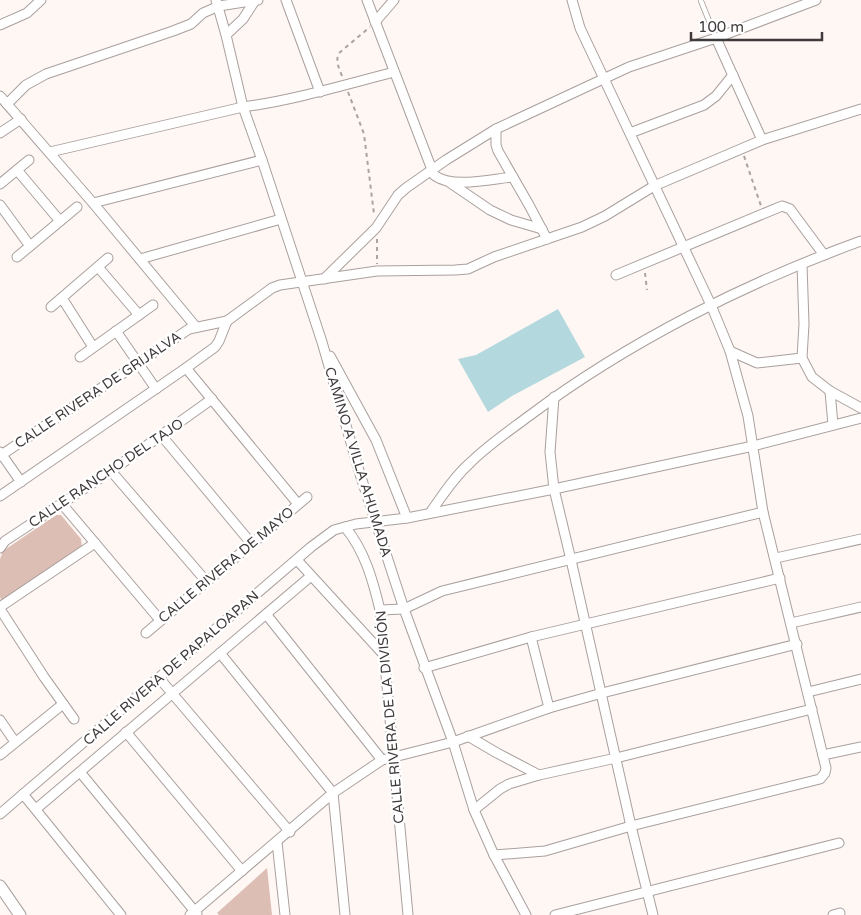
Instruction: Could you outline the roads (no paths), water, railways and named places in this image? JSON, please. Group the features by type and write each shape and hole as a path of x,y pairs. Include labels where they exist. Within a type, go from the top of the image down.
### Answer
{"street":[{"path":"0,25 27,13 41,0"},
{"path":"286,0 320,92"},
{"path":"367,0 431,170 438,178 449,182 490,210 511,220 542,229"},
{"path":"375,22 394,0"},
{"path":"494,855 546,850 631,826 820,779 823,777 826,768 792,622 763,512 748,416 730,351 711,305 580,28 572,0"},
{"path":"324,279 376,228 398,196 431,170 496,129 629,67 716,38 816,0"},
{"path":"8,104 26,84 35,78 172,32 191,24 203,12 218,3 256,1"},
{"path":"226,35 256,1"},
{"name":"CAMINO A VILLA AHUMADA","path":"218,3 243,107 322,342 374,522 424,668 453,742 474,810 494,855 526,915"},
{"path":"716,38 762,140"},
{"path":"50,152 243,107 267,104 320,92 394,72"},
{"path":"630,133 704,105 716,96 733,75"},
{"path":"0,96 50,152 196,327"},
{"path":"0,496 214,347 219,341 227,321 272,288 280,285 377,271 462,270 582,227 654,186 762,140 861,109"},
{"path":"0,133 21,119"},
{"path":"496,129 498,151 547,239"},
{"path":"1,181 29,160"},
{"path":"93,203 262,160"},
{"path":"17,170 60,221"},
{"path":"449,182 513,177"},
{"path":"0,205 30,246"},
{"path":"616,275 779,206 790,209 824,255"},
{"path":"16,257 76,207"},
{"path":"140,259 281,219"},
{"path":"430,513 468,464 491,444 554,398 614,359 711,305 802,264 861,242"},
{"path":"51,307 108,258"},
{"path":"802,264 804,324 802,358 812,377 830,391 861,408"},
{"path":"98,267 139,315"},
{"path":"62,298 93,347"},
{"path":"80,357 153,305"},
{"name":"CALLE RIVERA DE GRIJALVA","path":"1,454 189,329 227,321"},
{"path":"116,331 156,389"},
{"path":"322,342 376,440 407,518"},
{"path":"730,351 757,363 802,358"},
{"path":"186,368 298,504"},
{"path":"830,391 833,425"},
{"path":"554,398 550,452 554,489 653,915"},
{"name":"CALLE RANCHO DEL TAJO","path":"2,541 111,471 212,399"},
{"name":"CALLE RIVERA DE PAPALOAPAN","path":"0,814 296,560 334,530 407,518 554,489 753,446 861,418"},
{"path":"162,435 251,543"},
{"path":"1,454 21,482"},
{"path":"111,471 206,581"},
{"name":"CALLE RIVERA DE MAYO","path":"146,633 307,497"},
{"path":"62,504 160,620"},
{"path":"380,610 404,609 442,591 763,512"},
{"name":"CALLE RIVERA DE LA DIVISIÓN","path":"345,527 361,550 375,589 380,610 408,915"},
{"path":"776,558 861,539"},
{"path":"74,719 0,608 95,543"},
{"path":"296,560 384,655"},
{"path":"36,809 311,576"},
{"path":"424,668 531,637 780,578"},
{"path":"792,622 861,607"},
{"path":"266,614 382,760"},
{"path":"531,637 549,708"},
{"path":"80,772 194,914 333,794 382,760 453,742 549,708 602,693 796,644"},
{"path":"220,653 333,794 345,915"},
{"path":"160,678 290,832"},
{"path":"808,692 861,679"},
{"path":"0,755 63,704"},
{"path":"474,810 504,786 539,775 616,758 812,709"},
{"path":"0,720 15,742"},
{"path":"126,732 242,871"},
{"path":"468,736 497,754 539,775"},
{"path":"823,755 861,747"},
{"path":"23,794 120,915"},
{"path":"277,842 284,915"},
{"path":"556,915 839,843"},
{"path":"0,886 20,915"}],"lane":[{"path":"701,1 716,38"}],"water":[{"path":"558,309 585,357 512,396 488,412 458,359 476,355"}]}
